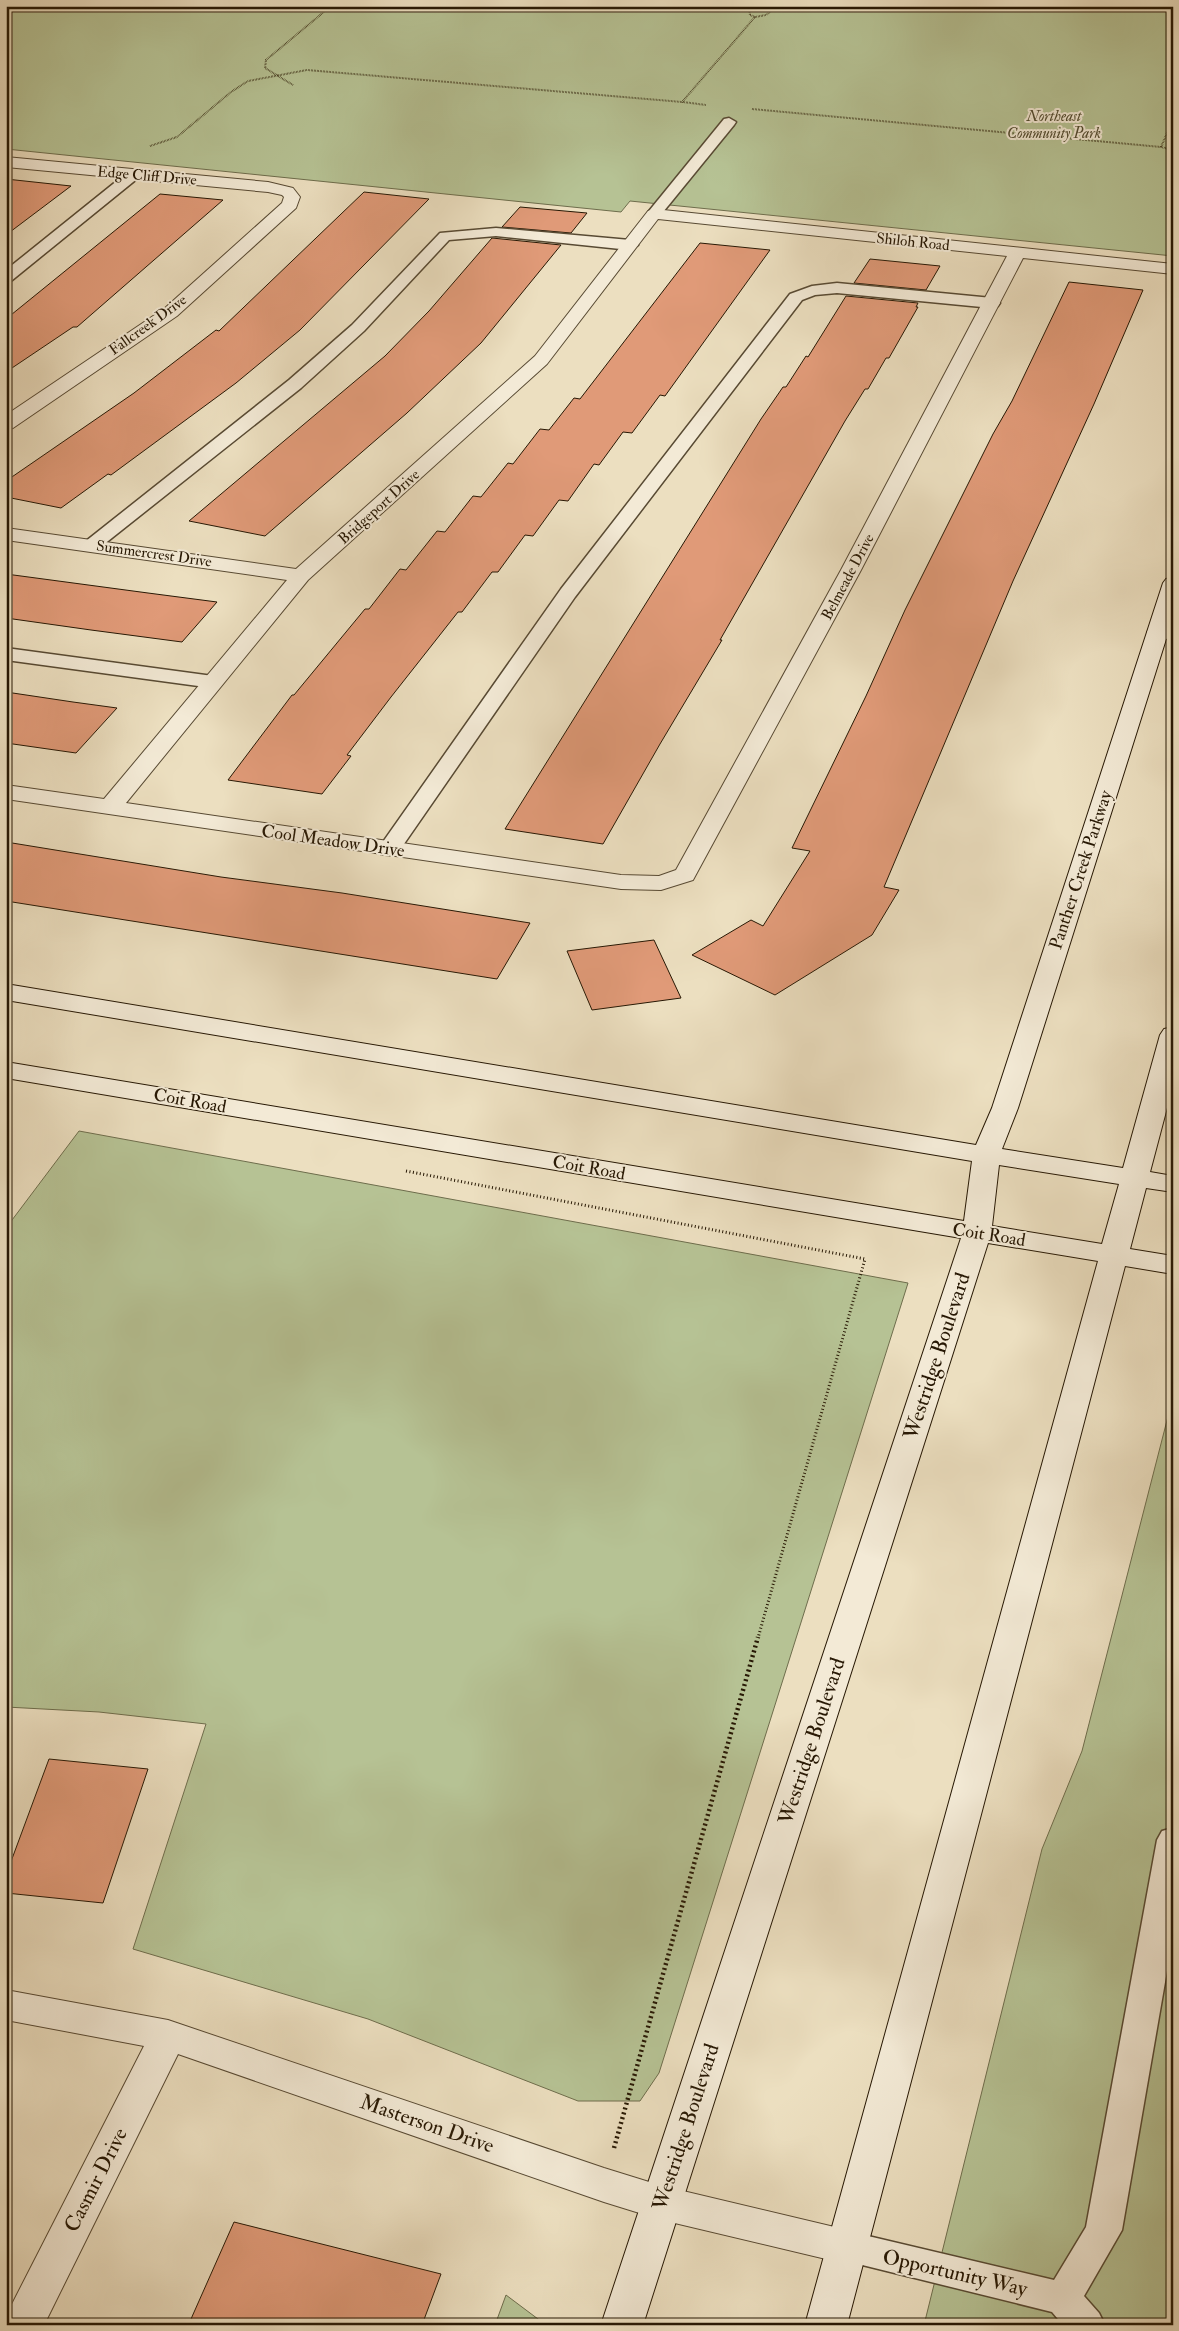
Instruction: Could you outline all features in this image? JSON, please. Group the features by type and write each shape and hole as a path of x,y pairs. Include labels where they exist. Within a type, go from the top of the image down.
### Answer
{"street":[{"name":"Edge Cliff Drive","path":"6,162 268,187 287,191"},
{"name":"Fallcreek Drive","path":"6,424 171,312 290,205 292,197 287,191"},
{"name":"Bridgeport Drive","path":"110,807 302,576 541,360 654,214"},
{"name":"Shiloh Road","path":"654,214 1173,269"},
{"name":"Belmeade Drive","path":"661,883 685,876 695,860 851,570 1017,253"},
{"name":"Summercrest Drive","path":"6,534 302,576"},
{"name":"Panther Creek Parkway","path":"986,1155 1006,1108 1165,633 1171,595"},
{"name":"Cool Meadow Drive","path":"6,792 621,882 661,883"},
{"path":"6,992 986,1155 1173,1184"},
{"path":"826,2325 1173,1035"},
{"name":"Coit Road","path":"6,1070 1173,1266"},
{"name":"Westridge Boulevard","path":"622,2325 977,1234 986,1155"},
{"name":"Masterson Drive","path":"6,2005 168,2035 604,2185 662,2203 847,2247"},
{"name":"Casmir Drive","path":"23,2325 168,2035"}],"lane":[{"path":"654,214 729,122"},
{"path":"6,278 133,175"},
{"path":"92,545 295,384 358,328 445,236 496,232 630,245"},
{"path":"389,849 568,593 796,297 812,291 837,288 992,303"},
{"path":"6,654 213,682"},
{"path":"1075,2311 1104,2230 1163,1953 1173,1840"},
{"name":"Opportunity Way","path":"847,2247 1075,2311"}],"path":[{"path":"293,85 265,68 266,60 330,6"},
{"path":"755,17 750,15 750,10 757,6"},
{"path":"682,102 755,17 772,13 776,8 772,6"},
{"path":"149,146 177,137 231,92 248,81 274,74 308,70 339,71 711,105"},
{"path":"750,109 1161,146 1173,150"},
{"path":"1161,146 1173,120"},
{"path":"404,1170 865,1259 604,2185"}],"green space":[{"name":"Northeast Community Park","path":"6,6 1173,6 1173,256 630,201 621,212 6,149"},
{"path":"79,1131 908,1283 659,2073 640,2101 578,2101 368,2019 133,1949 206,1724 99,1712 6,1707 6,1228"},
{"path":"1173,1397 1173,2325 924,2325 1042,1849 1082,1751"},
{"path":"506,2295 546,2325 495,2325"}],"building":[{"path":"6,179 71,186 6,235"},
{"path":"364,192 429,199 300,330 236,383 111,475 108,474 61,508 6,497 6,481 134,393 216,330 219,331"},
{"path":"160,194 223,200 77,327 73,327 6,372 6,319"},
{"path":"520,207 587,213 571,233 502,227"},
{"path":"492,238 561,245 481,343 407,413 265,536 189,521 385,356 429,311"},
{"path":"700,243 770,250 665,396 660,395 632,433 623,432 599,465 594,464 568,501 559,500 533,536 525,535 498,572 492,572 462,612 458,612 391,697 347,755 351,756 322,794 228,780 292,695 294,695 365,609 369,609 400,569 406,570 437,531 445,532 473,496 481,497 508,463 513,464 540,429 549,430 574,398 580,399"},
{"path":"870,259 940,266 926,290 854,283"},
{"path":"1069,282 1143,290 1094,404 1013,581 884,887 899,890 872,935 775,995 692,955 751,920 763,926 810,851 792,848 866,696 905,610 993,434 1012,401"},
{"path":"846,296 918,303 916,307 918,307 889,358 886,358 868,389 865,389 845,421 720,640 722,640 603,844 505,829 761,419 783,387 786,387 806,356 808,357"},
{"path":"6,574 217,602 182,642 91,630 6,618"},
{"path":"6,692 117,708 76,753 6,743"},
{"path":"6,842 221,877 342,893 530,923 497,979 6,901"},
{"path":"654,940 681,998 592,1010 567,951"},
{"path":"49,1759 148,1769 103,1903 6,1893 6,1875"},
{"path":"234,2222 441,2274 422,2325 212,2325 191,2319"}]}
